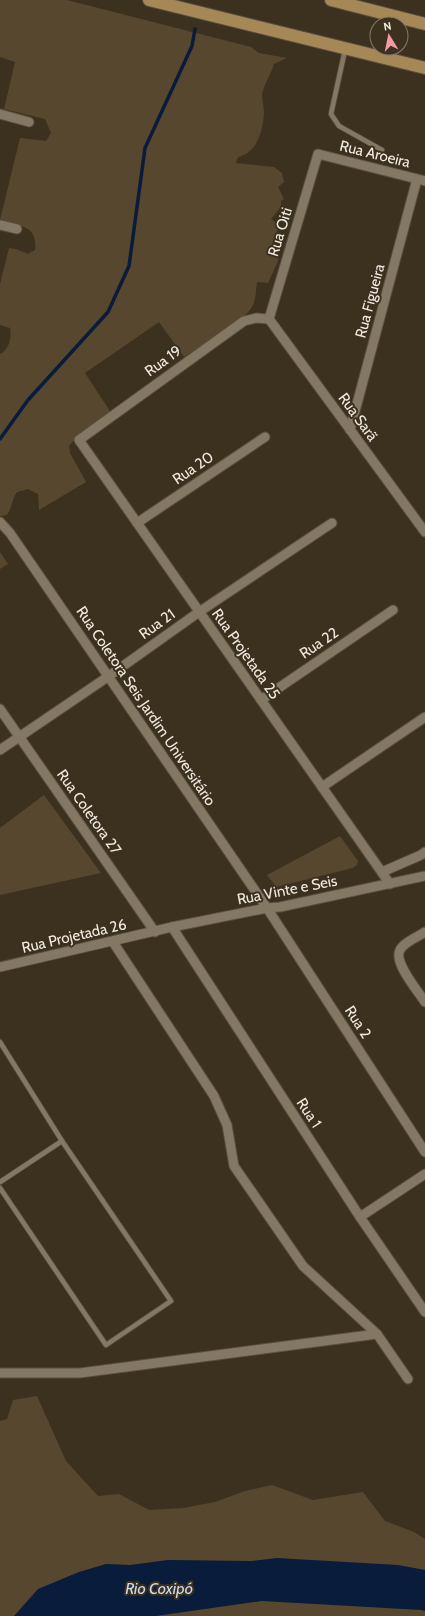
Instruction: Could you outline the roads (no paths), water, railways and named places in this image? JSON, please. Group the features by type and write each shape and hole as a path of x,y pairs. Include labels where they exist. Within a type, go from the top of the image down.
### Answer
{"main road":[{"path":"149,0 425,68"},
{"path":"330,0 425,24"}],"street":[{"path":"0,114 29,122"},
{"name":"Rua Aroeira","path":"318,154 421,180"},
{"name":"Rua Oiti","path":"269,319 318,154"},
{"name":"Rua Figueira","path":"350,430 421,180"},
{"path":"0,225 17,229"},
{"name":"Rua 19","path":"79,440 244,321 256,318 269,319"},
{"name":"Rua Sarã","path":"269,319 425,532"},
{"name":"Rua 20","path":"137,523 265,437"},
{"name":"Rua Projetada 25","path":"79,440 390,884"},
{"name":"Rua Coletora Seis Jardim Universitário","path":"0,522 10,533 109,676 267,908"},
{"name":"Rua 21","path":"0,750 109,676 199,612 332,523"},
{"name":"Rua 22","path":"260,700 393,610"},
{"name":"Rua Coletora 27","path":"0,709 155,932"},
{"path":"322,787 425,717"},
{"path":"382,872 425,852"},
{"name":"Rua Vinte e Seis","path":"155,932 172,927 267,908 280,907 425,876"},
{"name":"Rua 2","path":"267,908 425,1152"},
{"name":"Rua 1","path":"172,927 360,1217 425,1312"},
{"name":"Rua Projetada 26","path":"0,966 155,932"},
{"path":"425,932 403,946 399,950 398,956 400,965 425,1002"},
{"path":"113,942 214,1096 227,1125 234,1166 303,1266 377,1334 408,1379"},
{"path":"360,1217 425,1174"},
{"path":"0,1372 80,1373 377,1334"}],"lane":[{"path":"346,48 330,114 339,126 382,150"},
{"path":"0,1042 62,1141 171,1302 106,1345 0,1188"},
{"path":"0,1182 62,1141"}],"water":[{"name":"Rio Coxipó","path":"277,1558 398,1565 425,1570 425,1611 262,1601 156,1616 14,1616 38,1589 79,1572 106,1564 130,1565 168,1560 251,1561"}],"waterway":[{"path":"0,439 28,400 108,312 129,266 145,148 192,46 195,29"}]}
